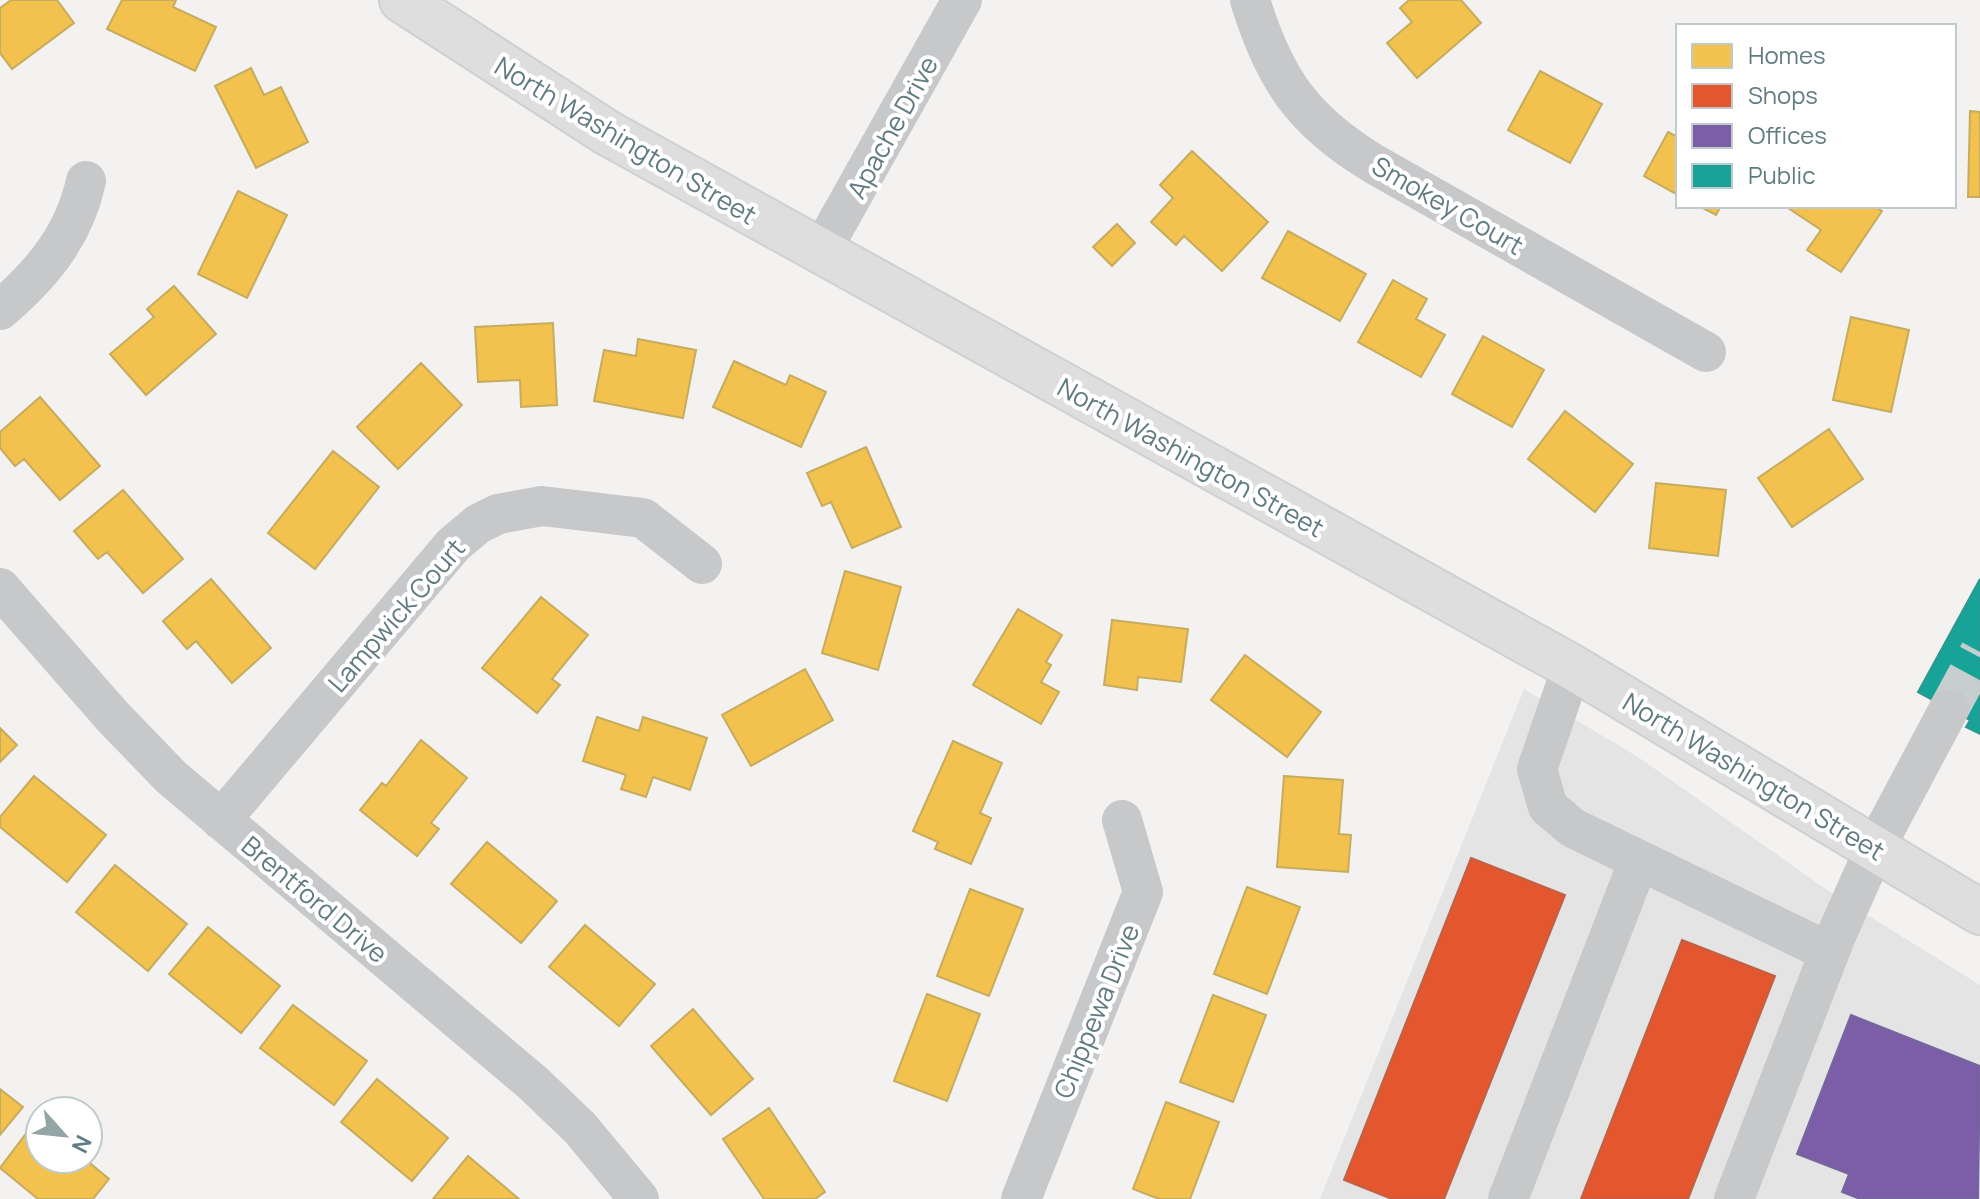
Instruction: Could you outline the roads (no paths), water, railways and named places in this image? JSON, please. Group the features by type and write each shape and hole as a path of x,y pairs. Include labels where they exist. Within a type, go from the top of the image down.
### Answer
{"main road":[{"name":"North Washington Street","path":"402,0 606,132 1572,667 1980,912"}],"street":[{"name":"Apache Drive","path":"820,253 962,0"},
{"name":"Smokey Court","path":"1250,0 1274,68 1308,115 1329,134 1374,164 1706,352"},
{"path":"0,310 35,280 50,260 74,220 86,181"},
{"name":"Lampwick Court","path":"221,820 453,545 478,524 498,514 542,506 643,518 702,564"},
{"name":"Brentford Drive","path":"0,588 113,717 171,777 533,1083 580,1128 639,1199"},
{"path":"1572,667 1537,769 1548,807 1573,828 1829,952"},
{"path":"1748,1195 1829,952 1875,848 1949,709"},
{"name":"Chippewa Drive","path":"1021,1199 1143,892 1122,820"},
{"path":"1508,1199 1639,860"}],"tunnel":[{"path":"1949,709 1980,652"}]}
